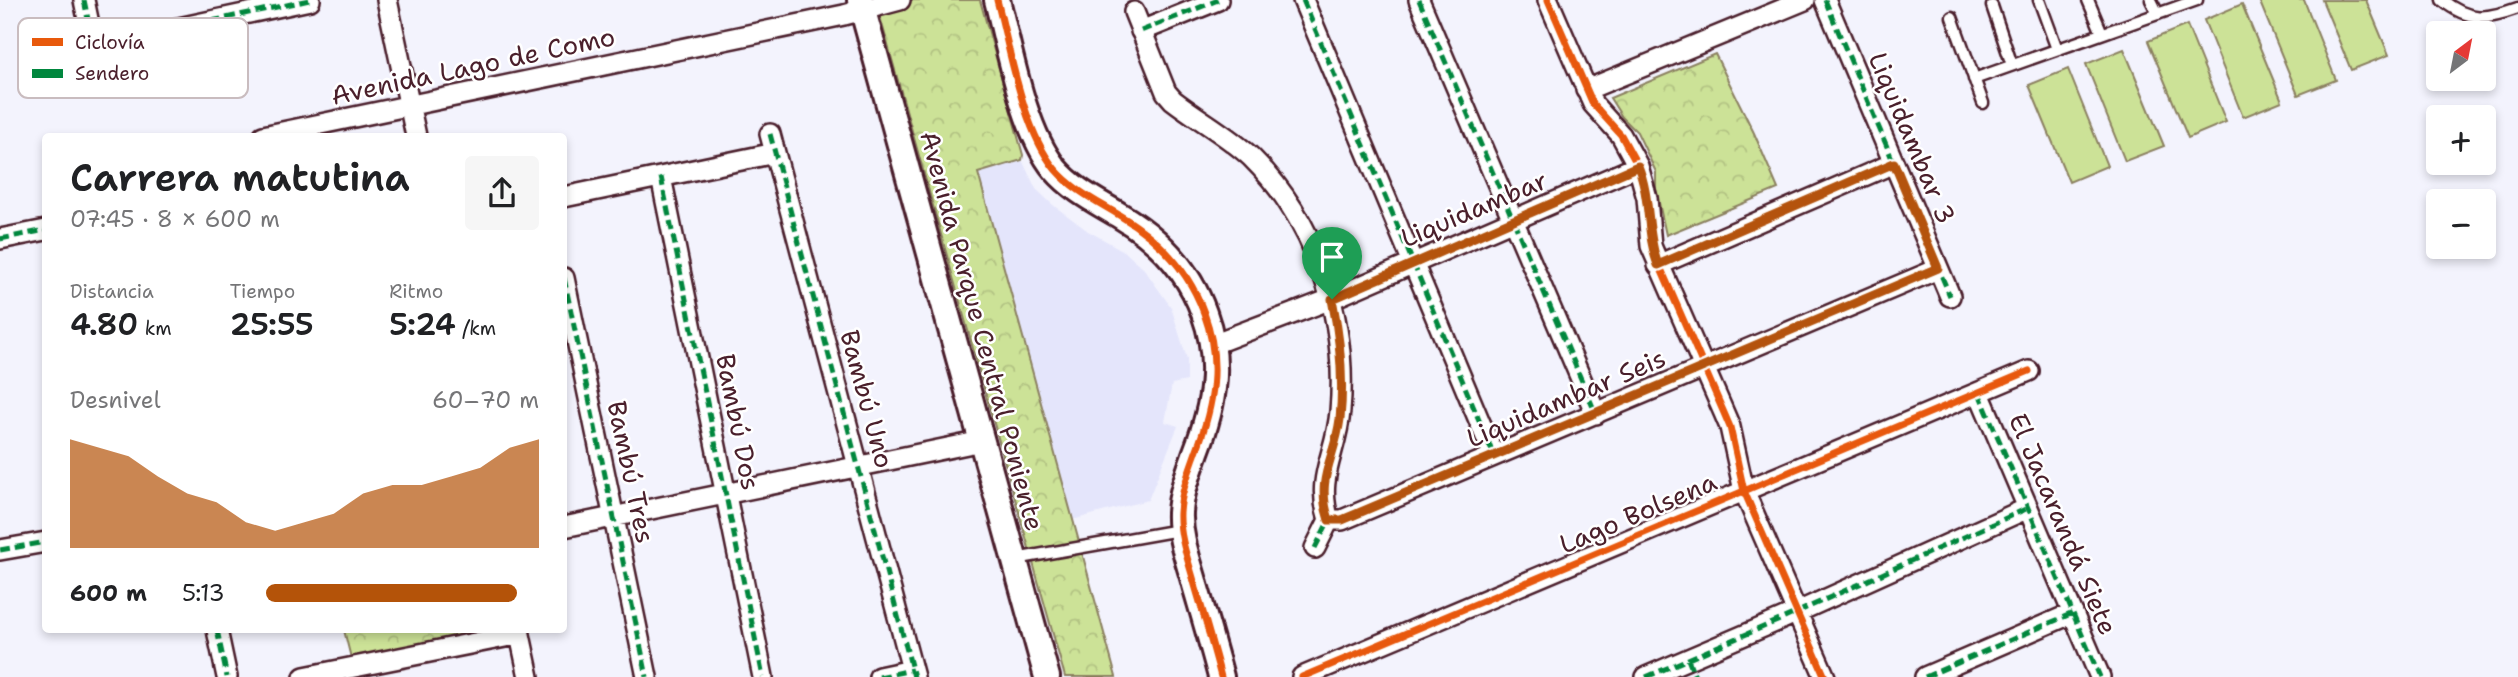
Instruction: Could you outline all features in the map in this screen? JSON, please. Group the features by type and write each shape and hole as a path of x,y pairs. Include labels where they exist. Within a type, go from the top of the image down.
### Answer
{"street":[{"path":"84,0 88,18"},
{"path":"225,18 310,0"},
{"path":"387,0 415,133"},
{"name":"Avenida Lago de Como","path":"277,133 410,107 861,5 900,0"},
{"path":"997,0 1028,117 1042,150 1076,189 1133,223 1167,252 1197,297 1213,344 1214,393 1210,414 1182,498 1181,529 1221,677"},
{"path":"1141,31 1218,0"},
{"path":"1303,0 1494,456"},
{"path":"1419,0 1596,414"},
{"path":"1548,0 1593,104 1629,146 1638,166 1647,198 1651,246 1730,427 1744,491 1825,677"},
{"path":"1586,90 1805,0"},
{"name":"Liquidambar 3","path":"1825,0 1950,296"},
{"name":"Avenida Parque Central Poniente","path":"861,5 1047,677"},
{"path":"1134,12 1166,92 1182,107 1241,149 1283,195 1309,239 1332,299 1342,386 1338,432 1323,488 1329,520 1315,548"},
{"name":"Bambú Uno","path":"662,177 772,144 913,674"},
{"path":"1658,265 1894,163"},
{"name":"Liquidambar","path":"1213,344 1332,299 1638,166"},
{"path":"567,196 662,177"},
{"name":"Bambú Dos","path":"662,177 763,677"},
{"path":"0,239 42,231"},
{"name":"Liquidambar Seis","path":"1329,520 1342,520 1938,268"},
{"name":"Bambú Tres","path":"567,293 647,677"},
{"name":"Lago Bolsena","path":"1302,677 2029,371"},
{"name":"El Jacarandá Siete","path":"1979,393 2100,677"},
{"path":"567,526 982,441"},
{"path":"1646,677 1692,668 1797,611 2028,508"},
{"path":"0,550 42,543"},
{"path":"1925,677 2073,613"},
{"path":"218,633 226,677"},
{"path":"304,677 515,633"},
{"path":"520,633 529,677"},
{"path":"879,677 913,674"}],"lane":[{"path":"2039,0 2057,49"},
{"path":"2088,0 2102,33"},
{"path":"2151,0 2158,14"},
{"path":"1974,79 2197,0"},
{"path":"2442,0 2465,14 2479,18 2518,8"},
{"path":"1992,6 2012,65"},
{"path":"1952,17 1983,103"},
{"path":"1014,559 1181,529"}],"shaded area":[{"path":"1022,160 1036,189 1053,205 1088,231 1124,251 1144,269 1171,307 1187,359 1187,381 1172,384 1165,422 1178,426 1148,500 1072,520 978,172"}],"green space":[{"path":"907,0 980,0 1023,155 1022,160 978,173 1116,677 1065,677 879,13"},
{"path":"2259,0 2304,0 2336,80 2298,95"},
{"path":"2322,0 2366,0 2389,55 2351,70"},
{"path":"2242,4 2282,101 2243,117 2204,20"},
{"path":"2187,25 2226,122 2188,138 2148,41"},
{"path":"2124,49 2164,146 2125,161 2086,64"},
{"path":"1715,54 1778,189 1666,235 1656,189 1656,172 1637,132 1622,117 1610,98"},
{"path":"2068,69 2107,166 2069,182 2029,85"},
{"path":"345,633 477,633 351,658"}],"marked path":[{"path":"84,0 88,18"},
{"path":"225,18 310,0"},
{"path":"1141,31 1218,0"},
{"path":"1303,0 1494,456"},
{"path":"1419,0 1596,414"},
{"path":"1825,0 1950,296"},
{"path":"770,134 914,677"},
{"path":"661,177 763,677"},
{"path":"0,239 42,231"},
{"path":"1315,548 1329,520 1342,520 1938,269"},
{"path":"567,292 647,677"},
{"path":"1979,393 2100,677"},
{"path":"1646,677 2028,508"},
{"path":"0,550 42,543"},
{"path":"1925,677 2073,613"},
{"path":"218,633 227,677"},
{"path":"1688,659 1695,677"},
{"path":"879,677 912,670"}],"cycle path":[{"path":"997,0 1026,112 1044,153 1069,183 1133,224 1159,245 1190,283 1210,331 1214,383 1207,417 1184,490 1180,522 1185,550 1221,677"},
{"path":"1548,0 1593,104 1621,135 1638,166 1647,198 1651,246 1730,427 1744,491 1825,677"},
{"path":"1302,677 2029,371"}],"route":[{"path":"1894,163 1938,268 1342,520 1329,520 1323,488 1338,432 1342,386 1332,299 1638,166 1647,198 1651,246 1658,265 1894,163"}]}
